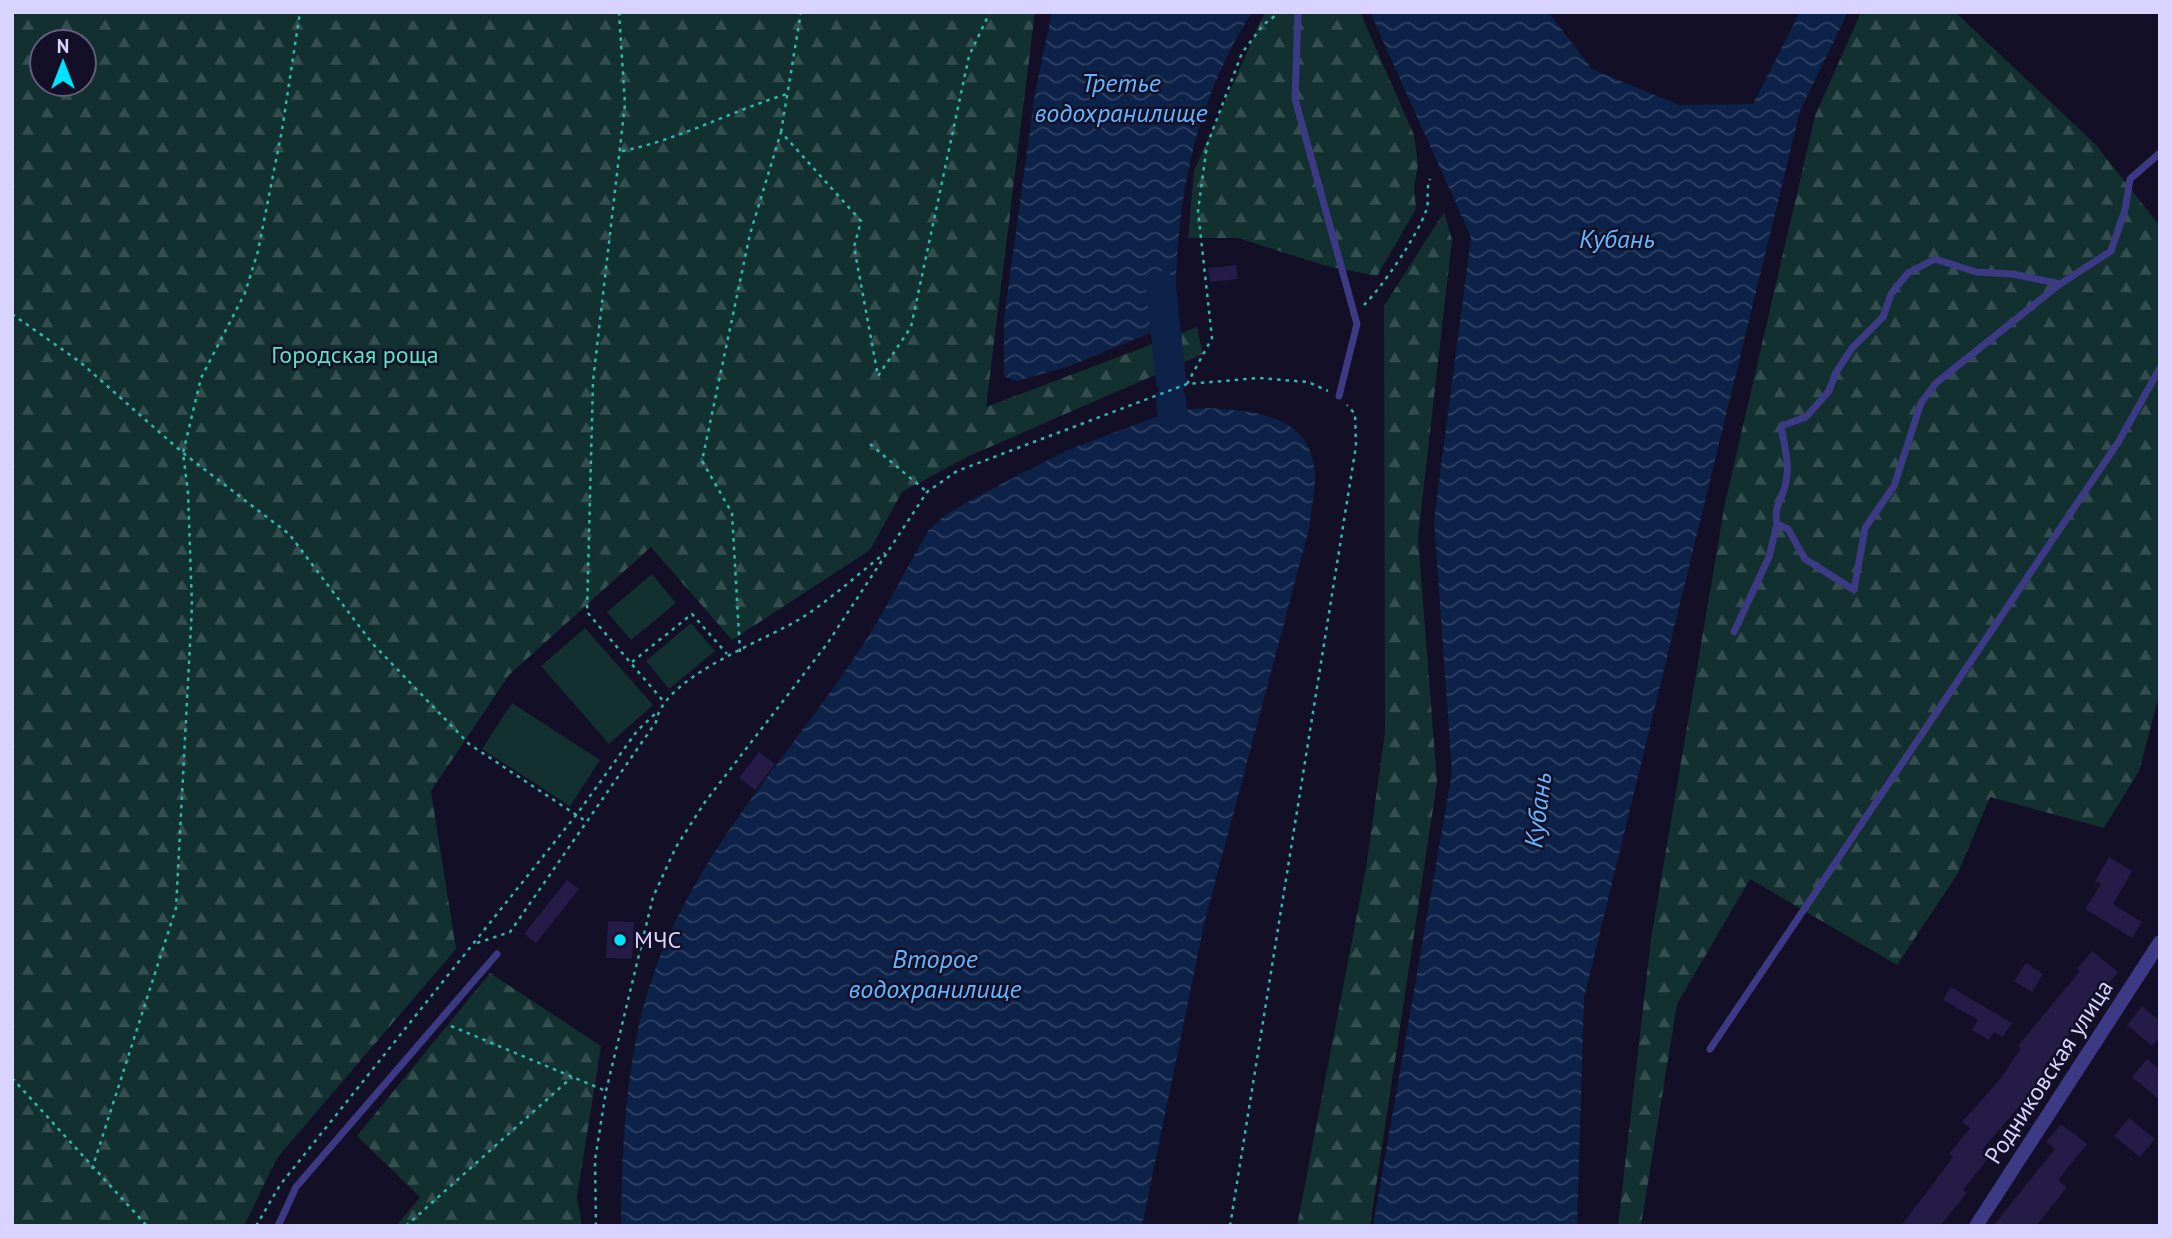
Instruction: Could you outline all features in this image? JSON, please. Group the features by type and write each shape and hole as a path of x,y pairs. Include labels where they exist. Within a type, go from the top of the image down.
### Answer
{"street":[{"name":"Родниковская улица","path":"1976,1226 2160,942"}],"lane":[{"path":"1298,12 1295,99 1357,324 1339,396"},
{"path":"1777,524 1788,529 1805,559 1854,590 1865,528 1894,486 1921,403 1936,383 2060,284 2110,251 2125,210 2130,179 2160,153"},
{"path":"1734,632 1769,557 1777,524 1776,503 1786,484 1788,463 1781,426 1806,417 1829,391 1843,360 1875,328 1883,317 1891,294 1909,273 1935,259 1976,272 2013,274 2060,284"},
{"path":"1710,1049 2119,441 2160,368"},
{"path":"278,1226 296,1187 497,954"}],"path":[{"path":"92,1169 176,908 192,606 188,493 183,453 201,379 245,293 258,251 282,130 300,12"},
{"path":"620,12 625,104 593,381 587,612 665,703"},
{"path":"740,652 732,513 702,461 750,234 781,132 801,12"},
{"path":"781,132 861,221 854,247 878,376 911,327 969,56 990,12"},
{"path":"1187,384 1212,338 1199,211 1207,145 1241,53 1263,25 1280,12"},
{"path":"620,151 648,146 748,106 787,94"},
{"path":"1354,314 1385,281 1418,228 1428,208 1425,193 1430,178"},
{"path":"12,314 80,362 183,453 289,534 372,643 469,744 587,822"},
{"path":"596,1226 595,1160 606,1091 653,897 676,847 705,802 827,644 927,492 957,471 1187,384 1259,379 1308,382 1339,396 1355,414 1356,446 1230,1226"},
{"path":"870,444 927,492"},
{"path":"256,1226 280,1185 577,814 637,732 665,703 727,654 740,652 801,618 888,551"},
{"path":"631,663 692,614 727,654"},
{"path":"475,943 510,932 656,722 657,712"},
{"path":"439,1021 606,1091"},
{"path":"406,1226 572,1077"},
{"path":"12,1078 92,1169 147,1226"}],"green space":[{"name":"Городская роща","path":"12,12 1035,12 986,407 1197,327 1203,354 967,457 902,492 870,550 732,640 651,547 509,675 431,791 456,949 277,1158 244,1226 12,1226"},
{"path":"1265,12 1360,12 1414,135 1418,164 1414,188 1416,209 1377,276 1326,266 1238,238 1188,238 1194,171"},
{"path":"1861,12 1955,12 2095,144 2160,226 2160,692 2139,771 2104,828 1990,797 1958,873 1897,965 1750,879 1677,1004 1641,1226 1618,1226 1651,939 1725,503 1815,116"},
{"path":"1444,212 1452,240 1418,537 1437,782 1370,1226 1297,1226 1366,868 1385,733 1384,306"},
{"path":"652,574 676,603 631,640 607,612"},
{"path":"691,623 715,651 669,689 646,661"},
{"path":"585,628 653,705 609,744 541,666"},
{"path":"512,703 600,760 570,806 482,749"},
{"path":"490,973 601,1046 577,1197 582,1226 396,1226 420,1197 357,1136"}],"water":[{"name":"Третье водохранилище","path":"1052,12 1252,12 1214,86 1190,162 1178,241 1175,323 1067,367 1016,381 1004,376 1004,319 1035,93"},
{"name":"Кубань","path":"1370,12 1548,12 1592,69 1679,105 1753,104 1800,12 1848,12 1800,111 1584,998 1577,1226 1373,1226 1452,773 1434,521 1471,237"},
{"name":"Второе водохранилище","path":"1207,408 1261,414 1292,428 1303,439 1311,454 1315,474 1314,488 1309,529 1204,924 1142,1226 621,1226 625,1129 632,1063 645,1000 673,926 719,845 866,640 928,531 945,515 1070,449 1172,411"}],"building":[{"path":"1236,265 1238,279 1210,282 1208,268"},
{"path":"759,752 775,764 755,790 739,778"},
{"path":"2109,857 2132,871 2113,904 2142,922 2132,938 2085,909 2101,884 2095,881"},
{"path":"567,880 579,889 536,943 524,934"},
{"name":"МЧС","path":"608,921 634,922 632,959 606,958"},
{"path":"2092,951 2118,972 2044,1067 2047,1069 2028,1096 1982,1150 1990,1156 1963,1190 1967,1193 1940,1226 1901,1226 1953,1157 1949,1154 1970,1128 1962,1122 2001,1078 2021,1048 2018,1046 2080,971 2077,969"},
{"path":"2026,963 2043,974 2032,992 2014,981"},
{"path":"1951,987 2012,1023 2003,1037 1994,1032 1989,1040 1972,1030 1978,1020 1943,1000"},
{"path":"2142,1006 2160,1021 2160,1037 2152,1046 2127,1025"},
{"path":"2147,1059 2160,1070 2160,1100 2132,1077"},
{"path":"2129,1118 2155,1139 2140,1157 2114,1136"},
{"path":"2061,1124 2087,1144 2058,1180 2067,1187 2036,1226 1993,1226 2055,1149 2046,1142"}],"waterway":[{"path":"1161,286 1171,381"},
{"path":"1171,399 1172,411"}],"place":[{"name":"МЧС","path":"620,940"}]}
